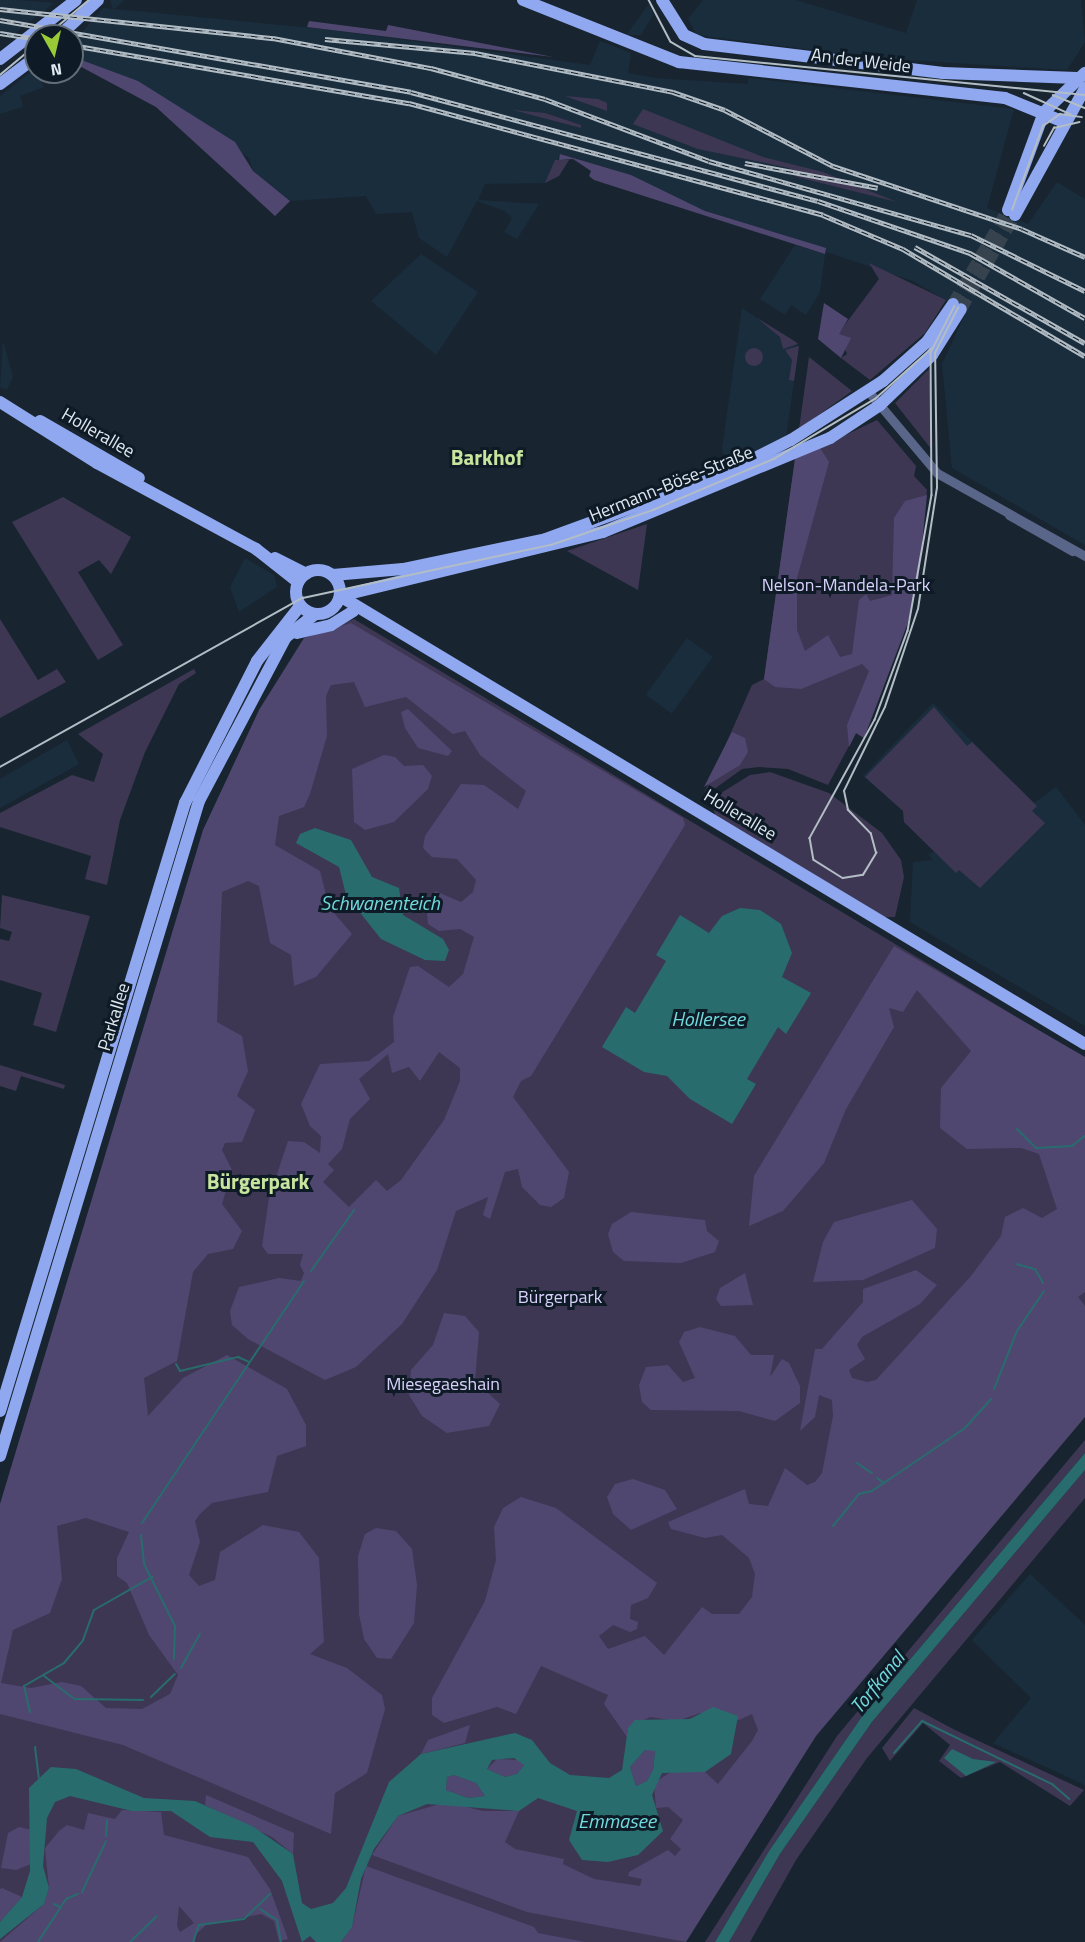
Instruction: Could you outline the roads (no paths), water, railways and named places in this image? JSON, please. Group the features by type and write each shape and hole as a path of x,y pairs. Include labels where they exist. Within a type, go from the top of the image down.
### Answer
{"main road":[{"path":"0,59 76,0"},
{"path":"72,24 98,0"},
{"name":"An der Weide","path":"523,0 649,52 708,66 1005,98 1064,122"},
{"name":"An der Weide","path":"662,0 674,19 693,41 943,73 1082,80"},
{"path":"0,84 24,66"},
{"path":"1082,80 1047,166 1012,213 1044,112 1082,80"},
{"name":"Hermann-Böse-Straße","path":"333,575 461,559 599,522 760,455 868,391 927,342 957,307 932,355 880,405 830,438 603,532 340,596"},
{"name":"Hollerallee","path":"0,402 105,454 159,494 263,553 302,578"},
{"path":"316,570 333,575 340,596 334,608 314,615 300,606 302,578 316,570"},
{"name":"Hollerallee","path":"340,596 1085,1044"},
{"name":"Parkallee","path":"0,1456 33,1324 185,803 257,661 300,606"},
{"name":"Hollerallee","path":"334,608 353,611 376,619"},
{"path":"282,644 297,633 331,625 353,611"},
{"name":"Parkallee","path":"0,1412 33,1324 193,820 220,754 282,644 314,615"}],"street":[{"path":"868,391 936,472 1005,512 1052,543 1084,555"}],"water":[{"name":"Schwanenteich","path":"315,828 351,840 372,877 399,888 403,915 443,939 449,950 445,961 425,960 381,939 346,895 339,867 296,843 300,834"},
{"name":"Hollersee","path":"740,908 760,910 781,924 792,953 782,977 811,993 786,1034 778,1027 747,1079 756,1084 732,1124 690,1099 667,1076 644,1072 602,1047 626,1007 635,1013 666,961 656,955 680,915 709,933 722,916"},
{"path":"1085,1453 1085,1470 872,1722 780,1854 729,1942 715,1942 769,1851 863,1715"},
{"name":"Emmasee","path":"713,1707 738,1716 731,1754 705,1772 662,1773 652,1795 663,1831 638,1855 608,1862 582,1860 569,1840 577,1811 538,1798 519,1811 427,1804 398,1816 374,1849 361,1879 352,1927 341,1942 316,1942 310,1936 302,1942 282,1881 253,1842 210,1837 171,1811 132,1811 70,1796 55,1802 47,1818 43,1866 49,1888 44,1904 0,1939 0,1922 22,1897 30,1871 29,1788 51,1767 76,1769 144,1798 195,1801 252,1826 293,1854 302,1903 311,1909 333,1903 346,1888 389,1782 421,1754 515,1733 532,1740 550,1763 570,1775 609,1778 622,1770 628,1728 635,1720 690,1719","holes":["645,1750 655,1751 653,1770 647,1781 636,1786 630,1767","514,1758 524,1765 517,1774 505,1777 487,1769 492,1760","454,1775 476,1783 485,1796 468,1798 446,1790 447,1777"]},
{"path":"952,1749 973,1759 996,1762 966,1776 944,1758"}],"waterway":[{"path":"1017,1129 1036,1148 1072,1146 1085,1136"},
{"path":"311,1271 354,1210"},
{"path":"1016,1264 1035,1269 1043,1283"},
{"path":"142,1523 304,1281"},
{"path":"994,1389 1017,1331 1044,1291"},
{"path":"176,1364 180,1371 238,1357 249,1362"},
{"path":"833,1526 859,1494 872,1491 965,1428 991,1399"},
{"path":"857,1463 872,1473"},
{"path":"877,1478 884,1483"},
{"path":"141,1535 144,1564 175,1626 174,1659"},
{"path":"30,1712 24,1686 64,1663 83,1640 94,1610 152,1577"},
{"path":"181,1668 200,1634"},
{"path":"151,1697 175,1674"},
{"path":"44,1676 75,1699 143,1700"},
{"path":"894,1753 922,1721 1052,1784 1069,1799"},
{"path":"35,1747 39,1778"},
{"path":"106,1836 107,1820"},
{"path":"82,1892 106,1841"},
{"path":"38,1942 66,1899 78,1894"},
{"path":"193,1942 199,1925 244,1919 270,1894"},
{"path":"54,1904 60,1907"},
{"path":"260,1909 277,1920 281,1942"},
{"path":"130,1942 157,1916"}],"tunnel":[{"path":"953,304 1008,210"},
{"path":"961,309 1015,215"}],"tram line":[{"path":"60,24 89,0"},
{"path":"649,0 671,42 695,56 1085,95"},
{"path":"0,75 24,55"},
{"path":"1024,93 1070,114"},
{"path":"1053,95 1085,108"},
{"path":"1012,210 1043,126 1060,114 1082,117"},
{"path":"1044,146 1054,128 1079,122"},
{"path":"955,306 931,353 932,495 908,631 875,720 810,838 814,860 843,878 863,875 876,853 871,834 848,810 844,791 885,707 918,609 937,488 935,353 958,308"},
{"path":"0,767 303,598 551,545 653,510 774,459 875,399 932,348"}],"railway":[{"path":"0,9 273,38 431,68 545,99 709,161 971,235 1085,291"},
{"path":"0,20 411,92 818,201 970,253 1085,318"},
{"path":"0,33 24,37"},
{"path":"325,39 475,53 673,92 725,110 833,166 1022,229 1085,257"},
{"path":"84,47 409,103 823,215 903,249 1085,356"},
{"path":"745,163 878,188"},
{"path":"915,247 1085,343"}],"district":[{"name":"Barkhof","path":"487,457"},
{"name":"Bürgerpark","path":"258,1181"}],"park label":[{"name":"Nelson-Mandela-Park","path":"846,585"},
{"name":"Miesegaeshain","path":"443,1384"}],"water label":[{"name":"Torfkanal","path":"877,1682"}]}
